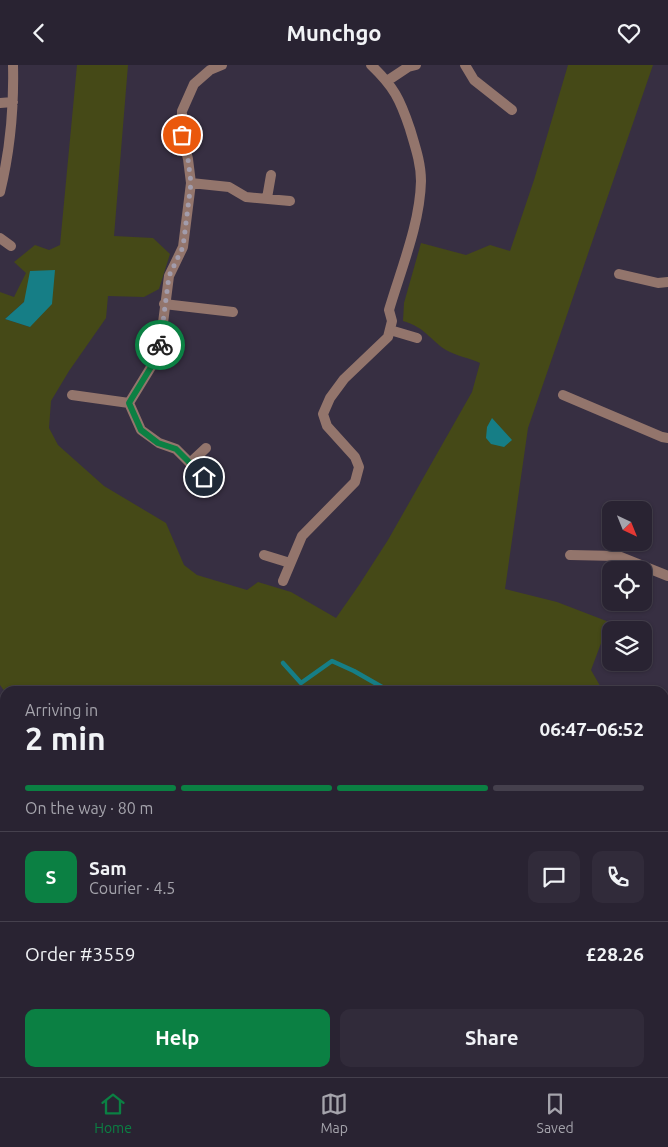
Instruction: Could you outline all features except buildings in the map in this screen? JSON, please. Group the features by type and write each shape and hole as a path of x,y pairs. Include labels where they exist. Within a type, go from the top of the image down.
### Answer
{"street":[{"path":"0,192 4,177 13,102 13,65"},
{"path":"129,403 159,354 169,276 183,247 191,183 182,135 182,111 194,84 208,67 222,65"},
{"path":"283,581 302,535 355,482 359,467 355,457 327,426 323,414 330,398 344,379 388,337 392,321 389,310 419,205 421,179 418,154 402,105 388,81 371,65"},
{"path":"388,81 408,67 416,65"},
{"path":"465,65 474,81 512,110"},
{"path":"0,103 13,102"},
{"path":"268,198 271,175"},
{"path":"191,183 229,187 246,197 290,201"},
{"path":"0,238 11,247"},
{"path":"619,275 658,283 668,282"},
{"path":"164,304 233,312"},
{"path":"390,330 417,338"},
{"path":"72,395 129,403"},
{"path":"563,395 668,438"},
{"path":"129,403 141,430 158,443 176,449 204,477"},
{"path":"190,463 206,448"},
{"path":"264,555 290,563"},
{"path":"570,555 618,555 668,575"}],"shaded area":[{"path":"77,65 128,65 114,236 153,238 170,254 159,289 144,297 108,296 106,318 69,371 51,401 49,428 58,445 104,486 166,523 184,565 197,575 247,590 258,582 291,592 336,618 388,540 472,392 480,363 446,350 422,330 403,321 404,303 421,243 466,255 490,245 510,251 534,180 568,65 653,65 528,428 505,589 557,602 606,621 602,621 602,641 591,670 600,686 1,686 0,292 14,297 26,273 14,262 35,245 49,250 60,245","holes":["24,302 30,327 5,319"]},
{"path":"55,270 52,304 30,327 5,319 24,302 30,271"},
{"path":"492,418 512,440 504,447 491,444 486,438 487,427"}],"waterway":[{"path":"283,663 301,683 332,661 380,686"}],"way so far":[{"path":"160,345 169,276 183,247 191,183 182,135"}],"route":[{"path":"160,345 159,354 129,403 141,430 158,443 176,449 204,477"}]}
